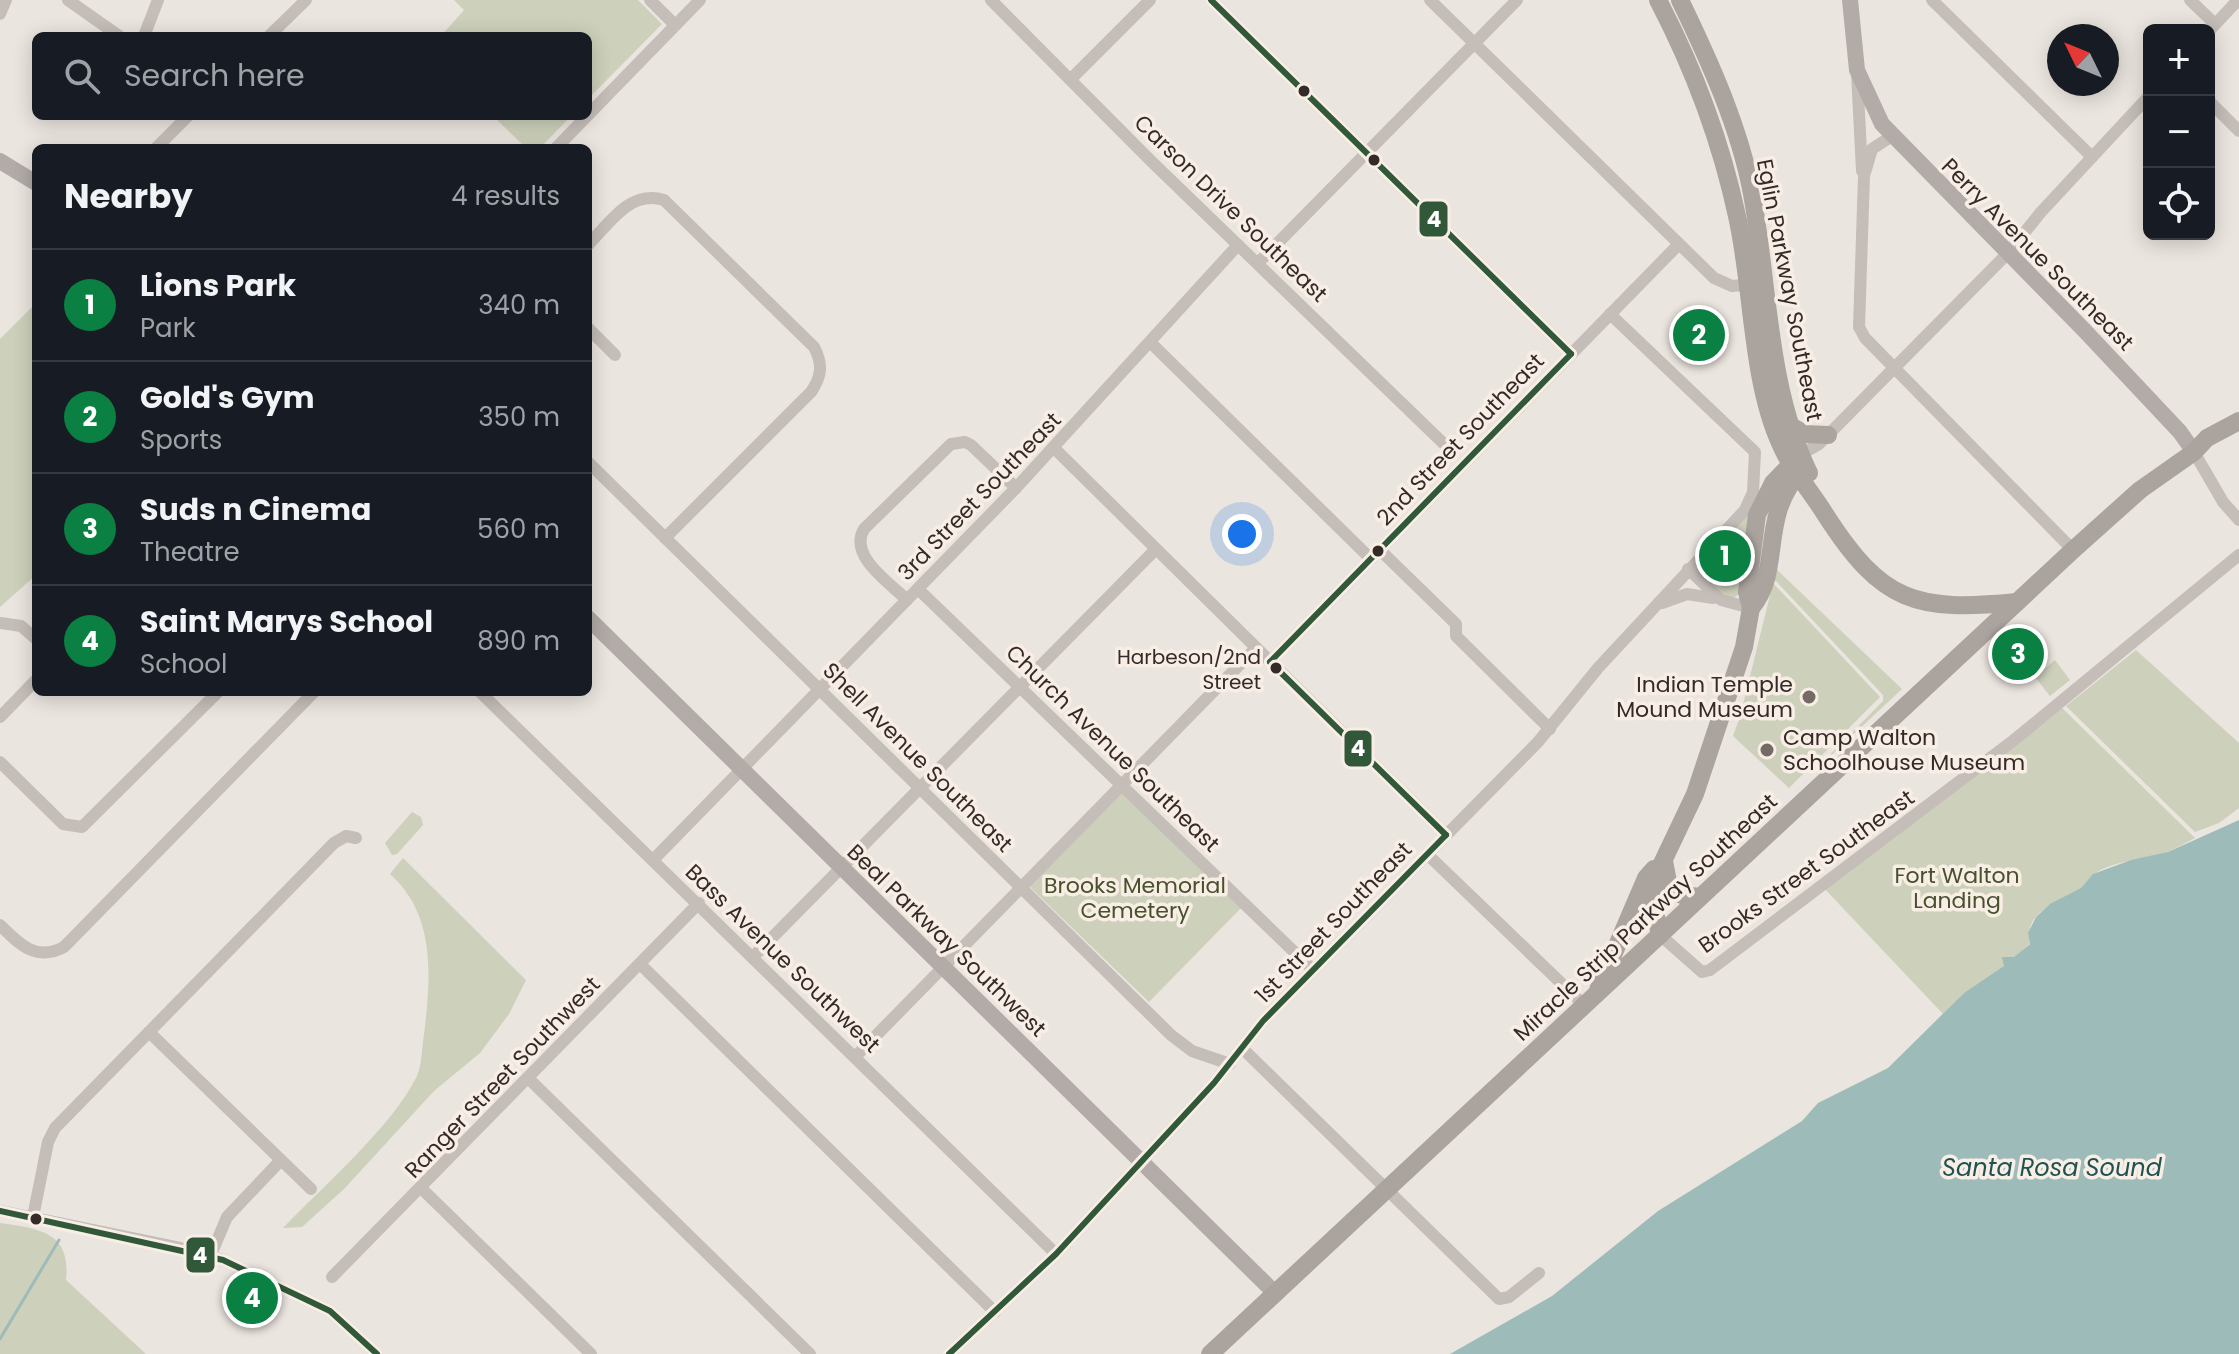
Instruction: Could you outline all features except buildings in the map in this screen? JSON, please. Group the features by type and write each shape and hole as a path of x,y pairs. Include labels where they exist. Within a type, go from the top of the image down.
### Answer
{"highway":[{"name":"Eglin Parkway Southeast","path":"1658,0 1714,136 1735,204 1758,284 1798,465 1777,507 1763,594 1751,608"},
{"name":"Eglin Parkway Southeast","path":"1680,0 1733,130 1752,195 1766,398 1778,439 1867,571 1905,597 1947,607 2017,602"},
{"path":"2194,452 2207,438 2239,421"},
{"path":"1789,425 1823,439"},
{"path":"2194,452 2214,448 2239,434"},
{"name":"Miracle Strip Parkway Southeast","path":"1210,1354 2073,550 2140,490 2194,452"},
{"name":"Eglin Parkway Southeast","path":"1660,935 1653,895 1664,857 1712,750 1744,647 1751,608 1747,592 1755,521 1767,492 1798,465"},
{"path":"1777,507 1784,502 1798,500 1820,505"},
{"path":"1664,857 1669,887 1682,895 1700,897"},
{"path":"1590,1001 1646,878 1664,857"}],"main road":[{"name":"Perry Avenue Southeast","path":"1850,0 1857,70 1869,102 1892,136 2171,422 2194,452"},
{"path":"0,161 32,181"},
{"name":"Beal Parkway Southwest","path":"592,622 1276,1294"}],"street":[{"path":"0,14 6,0"},
{"path":"68,0 113,32"},
{"path":"146,32 158,0"},
{"path":"273,32 306,0"},
{"path":"650,0 675,25"},
{"path":"592,112 700,0"},
{"name":"Carson Drive Southeast","path":"991,0 1443,443"},
{"path":"1071,79 1150,0"},
{"path":"1211,0 1571,354"},
{"path":"1430,0 1723,284 1758,284"},
{"path":"1258,263 1517,0"},
{"path":"1932,0 2092,157"},
{"path":"2190,0 2209,24"},
{"path":"2215,25 2238,0"},
{"path":"1857,70 1858,137 1864,176 1859,327 1865,338 2073,550"},
{"path":"1823,439 2008,253 2143,102"},
{"path":"2215,107 2239,131"},
{"path":"160,144 184,120"},
{"path":"560,144 584,120"},
{"path":"1864,176 1872,149 1892,136"},
{"path":"592,241 633,201 650,197 664,200 814,347 819,357 821,372 811,392 665,538"},
{"name":"2nd Street Southeast","path":"1270,662 1679,244"},
{"name":"3rd Street Southeast","path":"654,859 1016,488 1238,245"},
{"name":"1st Street Southeast","path":"949,1354 1056,1254 1313,970 1550,729 1598,668 1750,502 1755,452 1610,314"},
{"path":"592,332 615,355"},
{"path":"1150,342 1376,554 1456,624 1453,630 1456,636 1550,729"},
{"name":"Eglin Parkway Southeast","path":"1798,465 1823,439"},
{"path":"907,600 863,555 859,542 864,529 951,444 965,442 971,445 1016,488"},
{"path":"1054,448 1446,835"},
{"name":"Perry Avenue Southeast","path":"2194,452 2223,502 2239,520"},
{"name":"Shell Avenue Southeast","path":"592,466 1171,1035 1192,1051 1230,1064"},
{"path":"753,957 1156,549"},
{"name":"Brooks Street Southeast","path":"1660,935 1694,968 1702,972 1710,970 2006,747 2145,636 2239,555"},
{"path":"1688,569 1721,600"},
{"name":"Church Avenue Southeast","path":"918,589 1313,970"},
{"path":"1656,607 1675,596 1687,594 1751,608"},
{"path":"0,623 21,626 32,636"},
{"path":"855,1057 1256,648"},
{"path":"0,717 32,684"},
{"path":"0,762 63,824 82,827 214,696"},
{"path":"0,925 25,948 45,954 67,944 310,696"},
{"name":"Bass Avenue Southwest","path":"484,696 1056,1254"},
{"path":"33,1217 52,1133 334,843 346,836 356,838"},
{"path":"1427,854 1590,1001"},
{"name":"Ranger Street Southwest","path":"332,1277 699,903"},
{"path":"640,964 995,1312"},
{"path":"149,1032 311,1189"},
{"path":"1242,1048 1499,1299 1509,1297 1539,1273"},
{"path":"528,1078 810,1354"},
{"path":"210,1257 227,1217 281,1160"},
{"path":"421,1188 591,1354"},
{"path":"0,1211 210,1257 330,1311 377,1354"}],"green space":[{"path":"454,0 638,0 662,24 592,95 592,32 445,32 464,10"},
{"path":"497,120 567,120 544,144 522,144"},
{"path":"32,307 32,579 0,607 0,339"},
{"path":"1752,504 1741,593 1733,598 1719,594 1695,568"},
{"path":"1772,565 1902,689 1808,777 1883,701 1883,695 1776,581 1770,581"},
{"path":"1773,583 1880,697 1789,788 1733,736"},
{"path":"2136,650 2239,743 2239,808 2219,823 2195,832 2066,706"},
{"path":"2055,660 2070,680 2050,696 2035,677"},
{"name":"Fort Walton Landing","path":"2059,705 2195,838 2167,852 2120,863 2094,874 2081,888 2038,915 2029,932 2030,943 1997,974 1964,993 1943,1014 1822,886"},
{"name":"Brooks Memorial Cemetery","path":"1121,793 1241,908 1149,1002 1030,887"},
{"path":"412,812 421,817 423,825 397,854 392,855 385,843"},
{"path":"403,858 526,980 509,1014 480,1053 434,1091 344,1189 302,1227 283,1228 374,1136 405,1096 419,1071 428,991 427,948 416,908 390,874"},
{"path":"0,1223 40,1231 58,1242 64,1252 66,1280 146,1354 0,1354"}],"water":[{"name":"Santa Rosa Sound","path":"2239,820 2239,1354 1450,1354 1552,1296 1658,1211 1802,1121 1818,1103 1888,1068 1964,993 2004,966 2002,957 2014,957 2030,944 2028,933 2036,917 2050,904 2081,888 2093,874 2131,860 2168,852"}],"waterway":[{"path":"0,1339 59,1240"}],"transit line":[{"name":"4","path":"1211,0 1571,354"},
{"name":"4","path":"1270,662 1571,354"},
{"name":"4","path":"1270,662 1446,835"},
{"name":"4","path":"949,1354 1056,1254 1214,1083 1263,1021 1446,835"},
{"name":"4","path":"0,1211 223,1260 330,1311 377,1354"}],"place":[{"name":"Gold's Gym","path":"1699,335"},
{"name":"Lions Park","path":"1725,556"},
{"name":"Suds n Cinema","path":"2018,654"},
{"name":"Harbeson/2nd Street","path":"1276,668"},
{"name":"Indian Temple Mound Museum","path":"1809,697"},
{"name":"Camp Walton Schoolhouse Museum","path":"1767,750"},
{"name":"Saint Marys School","path":"252,1298"}]}
